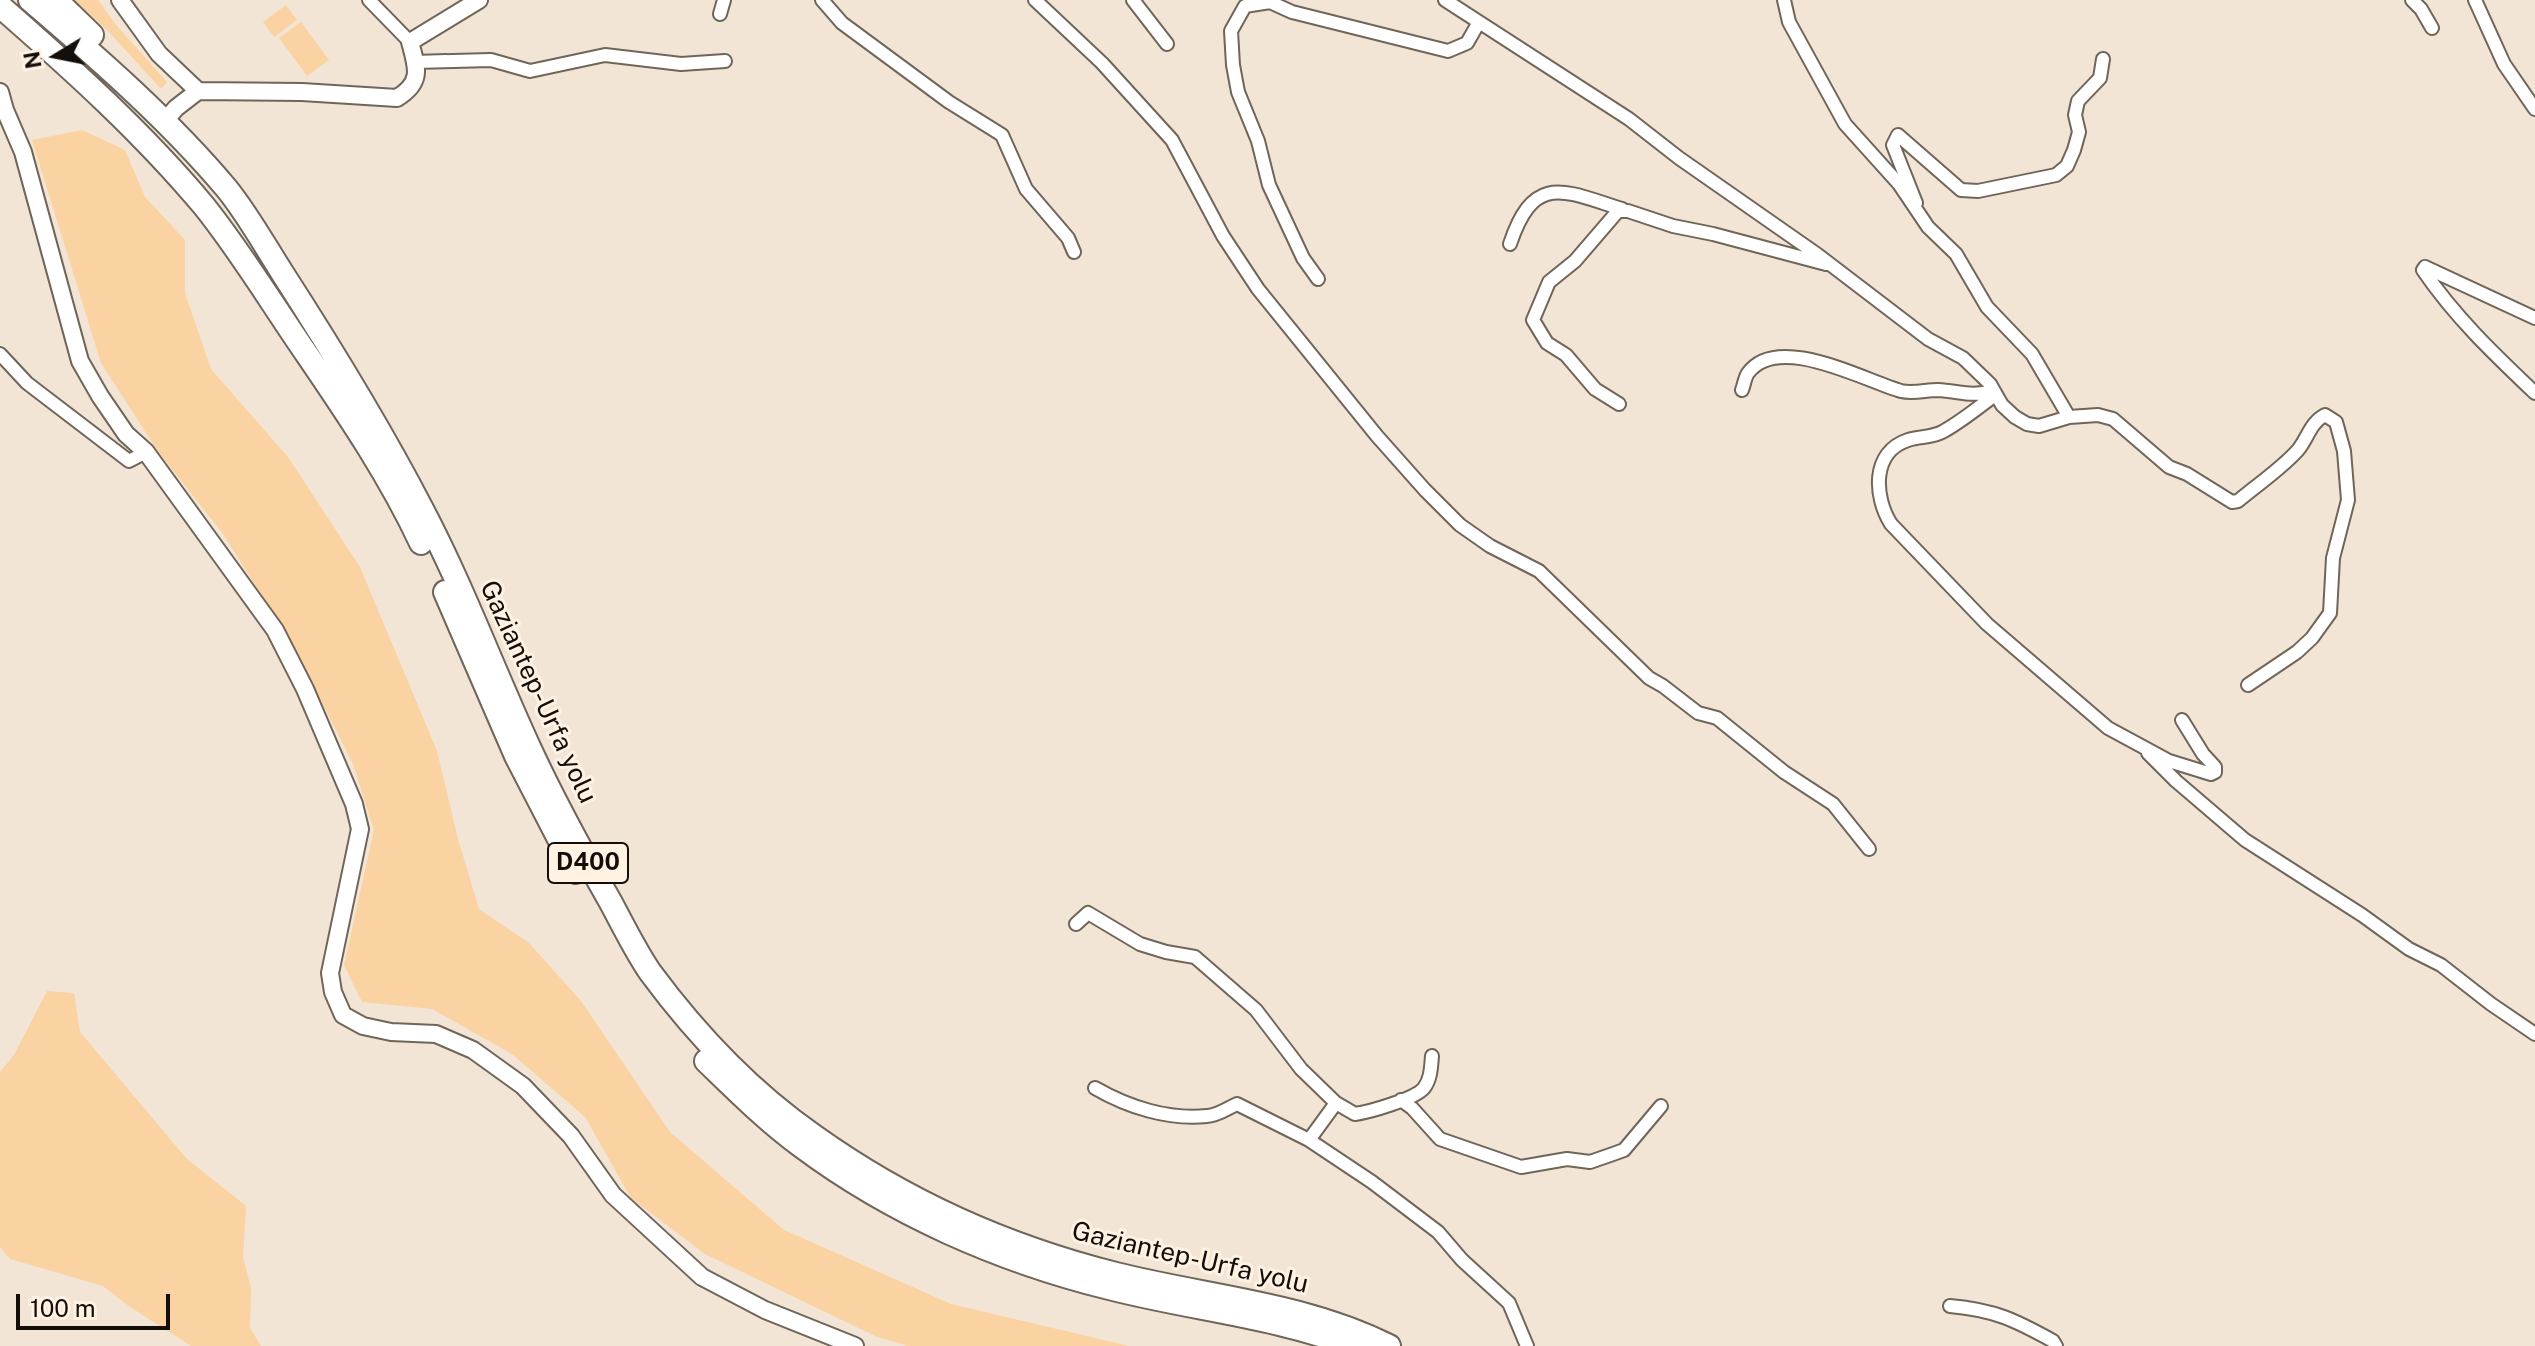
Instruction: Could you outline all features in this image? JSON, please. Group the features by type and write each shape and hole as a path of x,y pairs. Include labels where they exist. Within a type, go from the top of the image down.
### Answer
{"highway":[{"name":"Gaziantep-Urfa yolu","path":"30,0 164,122 230,192 367,409 423,511 477,624 530,749 583,853 648,969 704,1039 810,1134 936,1210 990,1233 1110,1273 1324,1318 1389,1346"},
{"path":"56,0 130,76 164,122"},
{"name":"Gaziantep-Urfa yolu","path":"0,6 76,72 148,144 205,208 352,420 410,518 463,631 516,756 569,861 635,977 693,1050 801,1146 847,1177 929,1224 996,1252 1106,1288 1286,1324 1352,1346"}],"street":[{"path":"120,0 159,54 198,91"},
{"path":"164,122 198,91 302,92 397,98 410,90 417,74 410,42 369,0"},
{"path":"410,42 479,0"},
{"path":"720,14 724,0"},
{"path":"822,0 842,23 949,102 1002,135 1026,189 1068,238 1074,252"},
{"path":"1035,0 1102,63 1172,140 1223,236 1258,289 1377,436 1425,490 1460,525 1490,546 1539,571 1649,678 1698,713 1717,718 1784,772 1833,804 1869,849"},
{"path":"1133,0 1167,44"},
{"path":"1445,0 1629,119 1679,158 1833,266 1928,339 1963,358 1975,367 2015,417 2027,424 2039,426 2069,417 2098,415 2113,419 2169,467 2187,474 2232,502 2238,501 2297,451 2320,417 2325,415 2336,422 2344,451 2348,500 2333,558 2330,613 2312,638 2297,652 2248,685"},
{"path":"1459,0 1465,13"},
{"path":"1784,0 1789,22 1845,124 1899,184 1928,227 1956,254 1987,307 2032,354 2069,417"},
{"path":"2412,0 2432,28"},
{"path":"2475,0 2504,64 2535,109"},
{"path":"1318,279 1303,258 1269,185 1258,141 1238,92 1231,31 1245,6 1270,2 1292,12 1448,51 1467,43 1479,22"},
{"path":"415,62 491,60 530,71 605,55 681,64 725,61"},
{"path":"1917,210 1916,197 1893,145 1898,135 1961,190 1978,191 2056,175 2067,166 2074,150 2079,132 2075,115 2078,101 2100,78 2103,59"},
{"path":"415,62 446,61"},
{"path":"0,92 23,152 80,361 126,434 146,452 275,630 305,689 354,804 360,829 330,973 333,992 343,1015 363,1026 391,1032 436,1034 473,1050 523,1086 571,1136 613,1195 702,1277 765,1310 855,1346"},
{"path":"1510,244 1527,208 1537,197 1550,192 1577,195 1673,226 1833,266"},
{"path":"1619,404 1595,389 1566,355 1547,343 1533,320 1549,282 1575,261 1612,215 1622,209"},
{"path":"2535,318 2425,267 2423,270 2447,304 2485,346 2535,393"},
{"path":"0,354 27,383 129,461 146,452"},
{"path":"1742,390 1747,374 1757,364 1799,357 1850,371 1904,392 1939,390 1971,396 1994,392"},
{"path":"1994,392 1945,431 1908,440 1885,455 1879,475 1885,515 1987,624 2108,728 2169,761 2203,773 2215,772 2215,767 2182,720"},
{"path":"2143,748 2156,763 2245,840 2409,949 2441,965 2535,1034"},
{"path":"1076,924 1088,913 1140,944 1195,957 1256,1010 1301,1069 1336,1103 1355,1114 1423,1090 1431,1072 1432,1056"},
{"path":"1095,1088 1121,1102 1169,1115 1210,1117 1237,1104 1309,1140 1438,1232 1462,1260 1509,1303 1527,1346"},
{"path":"1401,1100 1440,1139 1521,1167 1567,1159 1590,1162 1624,1150 1661,1106"},
{"path":"1309,1140 1336,1103"},
{"path":"1950,1306 1979,1309 2008,1317 2053,1341 2056,1346"}],"shaded area":[{"path":"74,0 98,0 167,82 161,89 108,31"},
{"path":"286,5 297,20 274,37 263,22"},
{"path":"301,22 329,60 307,76 279,38"},
{"path":"82,130 125,150 145,197 185,240 185,293 211,369 288,457 360,567 437,751 479,909 529,943 581,1001 670,1132 784,1230 951,1304 1129,1346 908,1346 875,1336 705,1254 631,1198 585,1117 512,1054 432,1009 362,1002 344,965 374,830 353,764 294,647 223,534 157,450 101,363 32,140"},
{"path":"47,991 74,993 80,1032 187,1159 246,1206 243,1258 251,1288 250,1328 261,1346 191,1346 103,1286 10,1259 0,1247 0,1072 14,1055"}]}
